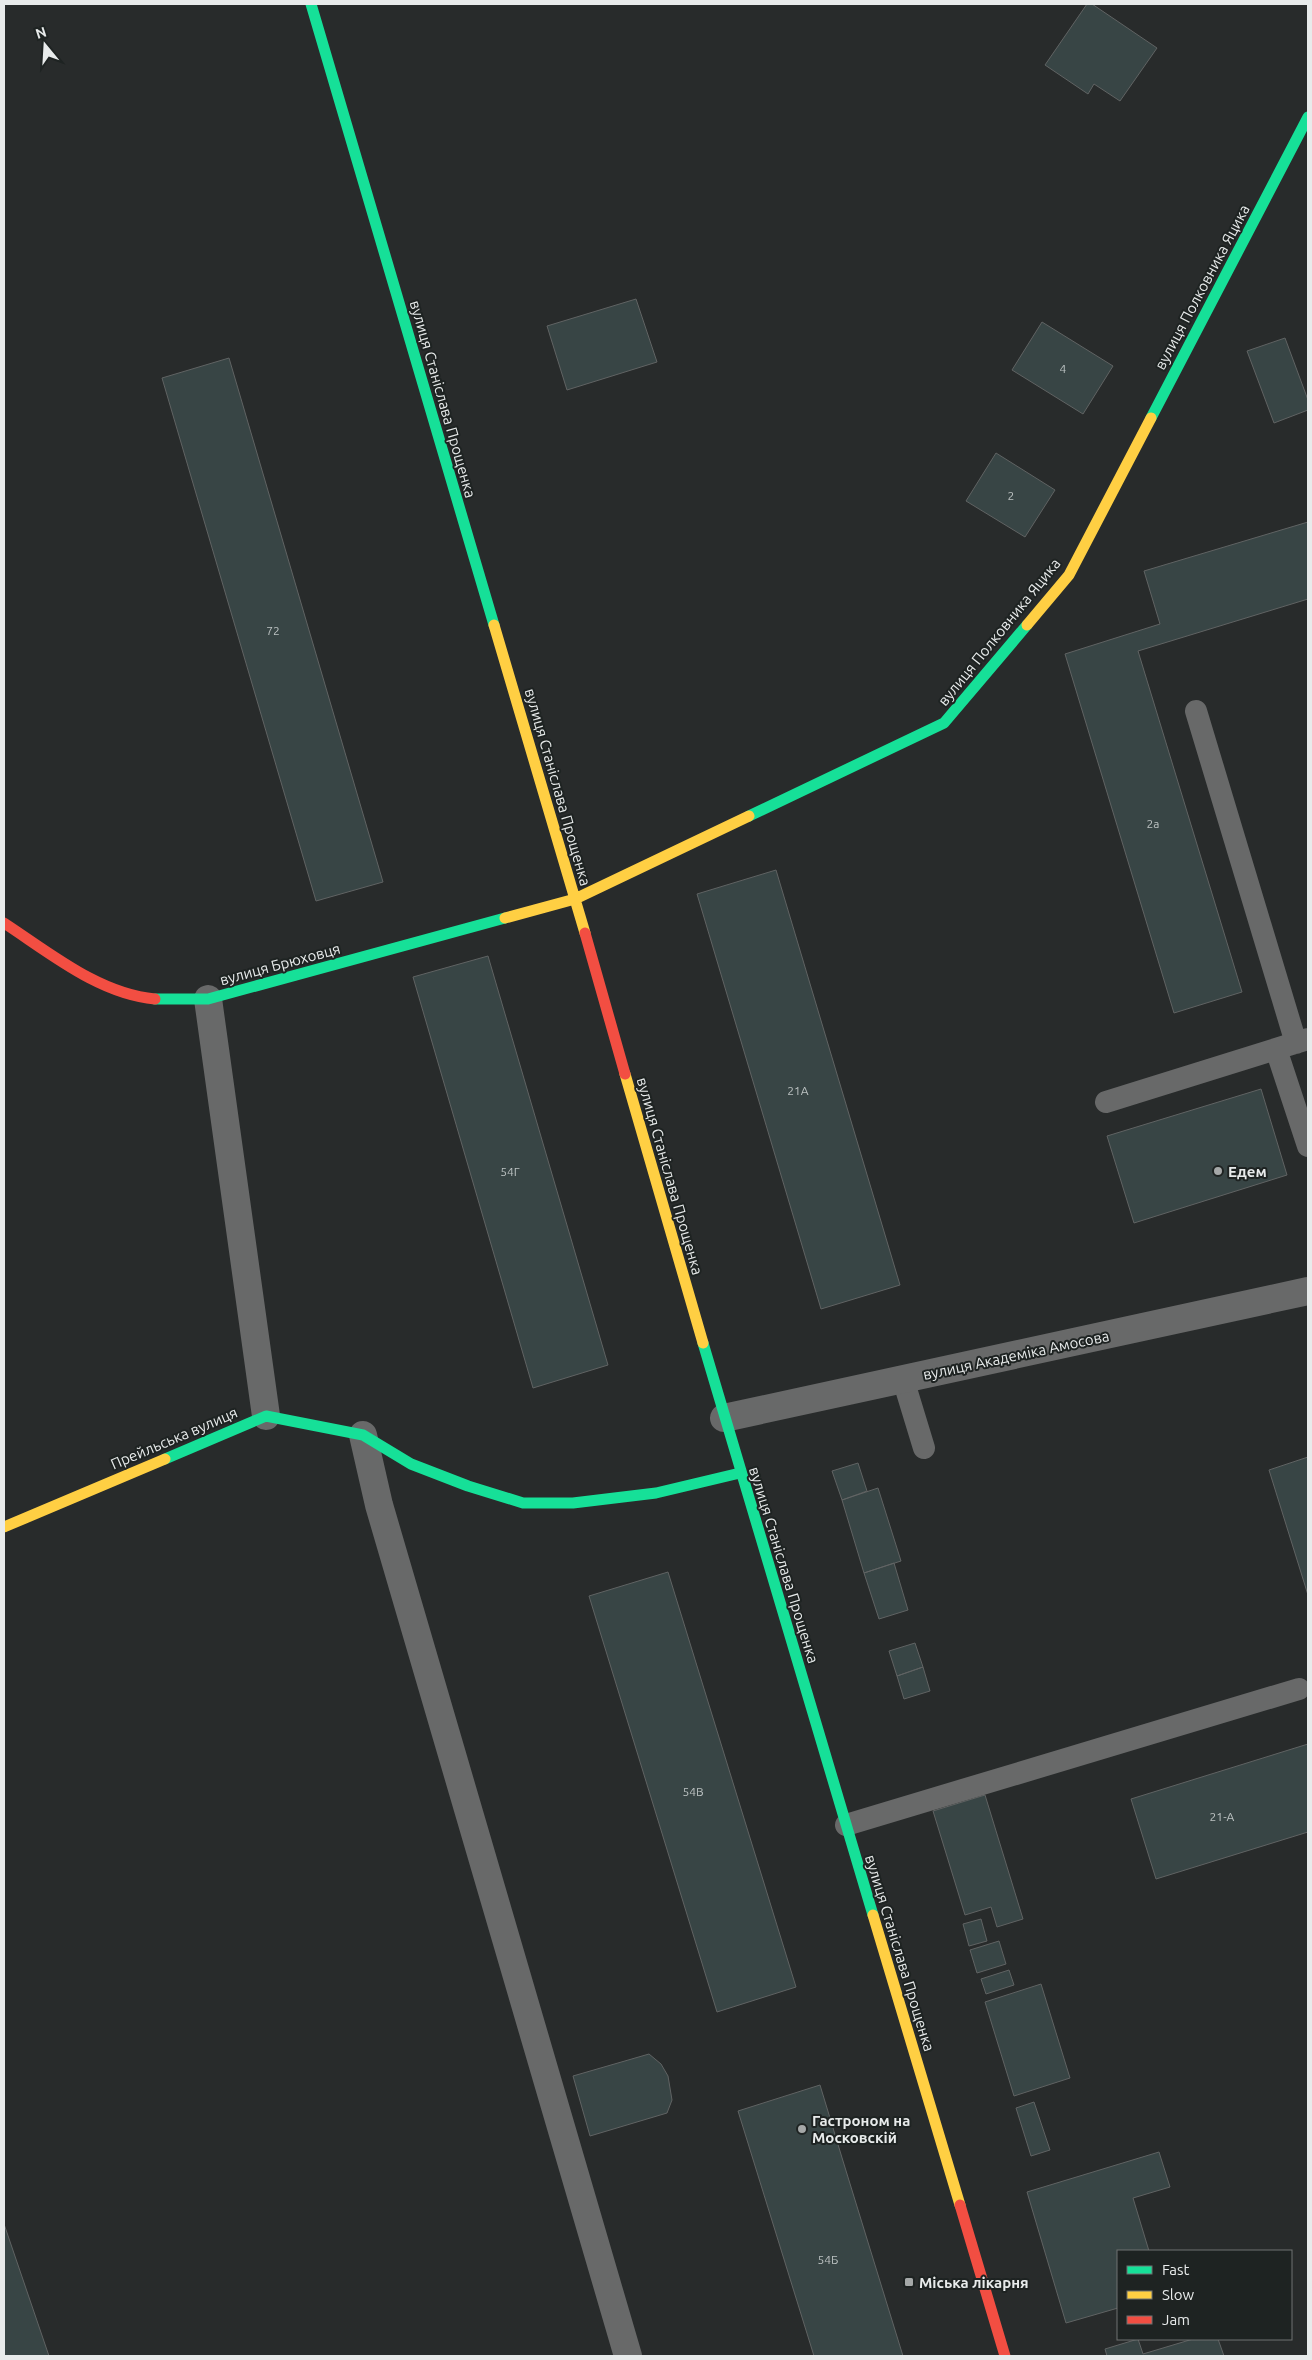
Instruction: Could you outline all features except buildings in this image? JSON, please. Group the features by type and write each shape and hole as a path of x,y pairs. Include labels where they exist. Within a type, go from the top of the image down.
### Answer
{"street":[{"name":"вулиця Станіслава Прощенка","path":"311,4 575,899 740,1473 1005,2356"},
{"name":"вулиця Полковника Яцика","path":"575,899 944,723 1069,575 1308,117"},
{"name":"вулиця Брюховця","path":"4,923 80,971 128,994 168,1000 208,999 575,899"},
{"path":"208,999 266,1416 363,1435 411,1464 468,1486 523,1502 573,1503 656,1493 740,1473"},
{"name":"вулиця Академіка Амосова","path":"724,1418 1308,1291"},
{"name":"Прейльська вулиця","path":"4,1527 266,1416"},
{"path":"363,1435 379,1505 628,2356"}],"lane":[{"path":"1196,711 1294,1044 1308,1146"},
{"path":"1106,1102 1294,1044"},
{"path":"903,1379 924,1448"},
{"path":"846,1825 1299,1689"}],"traffic: fast":[{"path":"311,4 494,625"},
{"path":"1151,418 1308,117"},
{"path":"749,816 944,723 1027,625"},
{"path":"155,999 208,999 505,918"},
{"path":"703,1343 873,1915"},
{"path":"165,1459 266,1416 363,1435 411,1464 468,1486 523,1503 573,1503 656,1493 740,1473"}],"traffic: slow":[{"path":"1027,625 1069,575 1151,418"},
{"path":"494,625 585,933"},
{"path":"505,918 575,899 749,816"},
{"path":"625,1074 703,1343"},
{"path":"4,1527 165,1459"},
{"path":"873,1915 960,2205"}],"traffic: jam":[{"path":"4,923 57,959 95,981 134,996 155,999"},
{"path":"585,933 625,1074"},
{"path":"960,2205 1005,2356"}],"place":[{"name":"Едем","path":"1218,1171"},
{"name":"Гастроном на Московскій","path":"802,2129"},
{"name":"Міська лікарня","path":"909,2282"}]}
